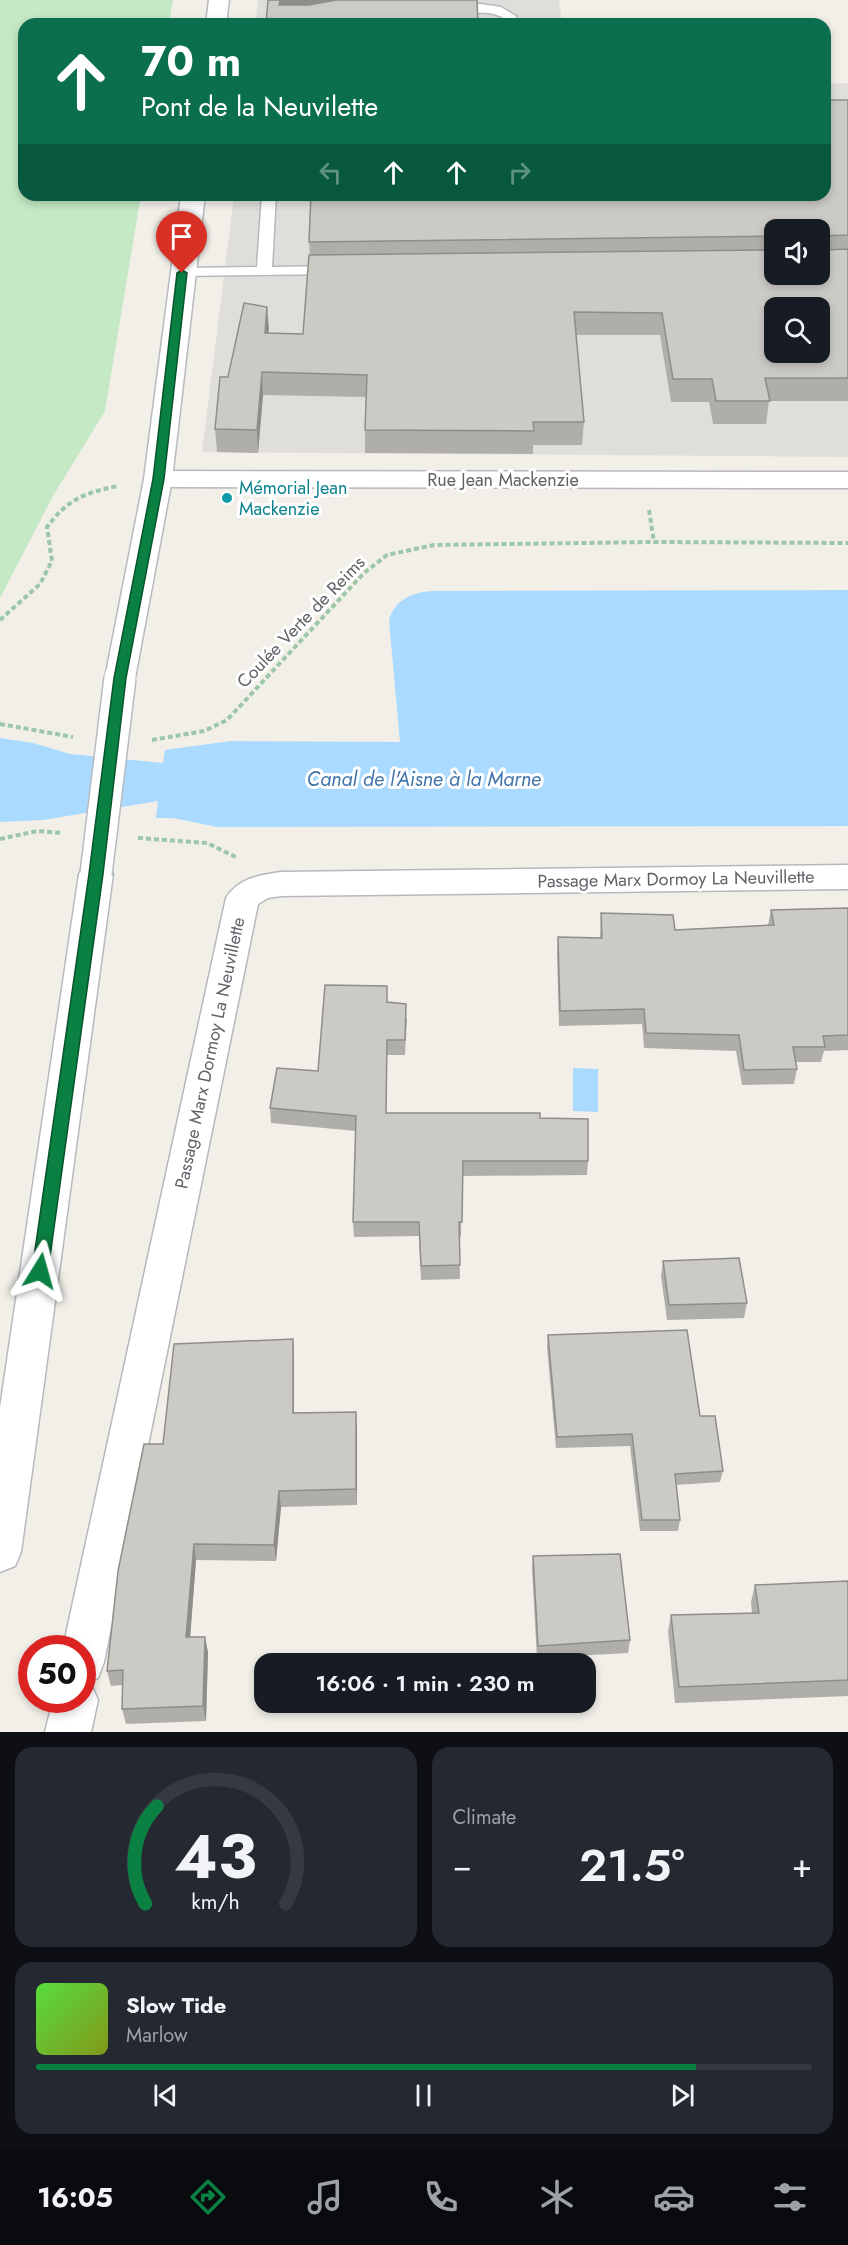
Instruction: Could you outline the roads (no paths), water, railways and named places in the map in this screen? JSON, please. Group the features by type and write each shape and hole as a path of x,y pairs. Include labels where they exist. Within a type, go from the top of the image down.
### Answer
{"street":[{"path":"217,18 219,0"},
{"path":"0,1551 96,874 120,678 158,479 192,201"},
{"name":"Rue Jean Mackenzie","path":"158,479 848,480"},
{"name":"Passage Marx Dormoy La Neuvillette","path":"88,1635 243,898 260,887 281,884 848,877"},
{"path":"68,1732 72,1713"}],"lane":[{"path":"435,9 490,9 505,12 509,18"},
{"path":"264,272 269,201"},
{"path":"182,273 347,271"}],"water":[{"name":"Canal de l'Aisne à la Marne","path":"848,590 848,826 217,827 173,818 156,818 158,801 43,820 0,822 0,738 33,743 70,754 163,763 165,750 231,741 400,742 389,620 400,602 418,593 433,591"},
{"path":"573,1068 598,1069 598,1112 573,1111"}],"place":[{"name":"Mémorial Jean Mackenzie","path":"227,498"}]}
